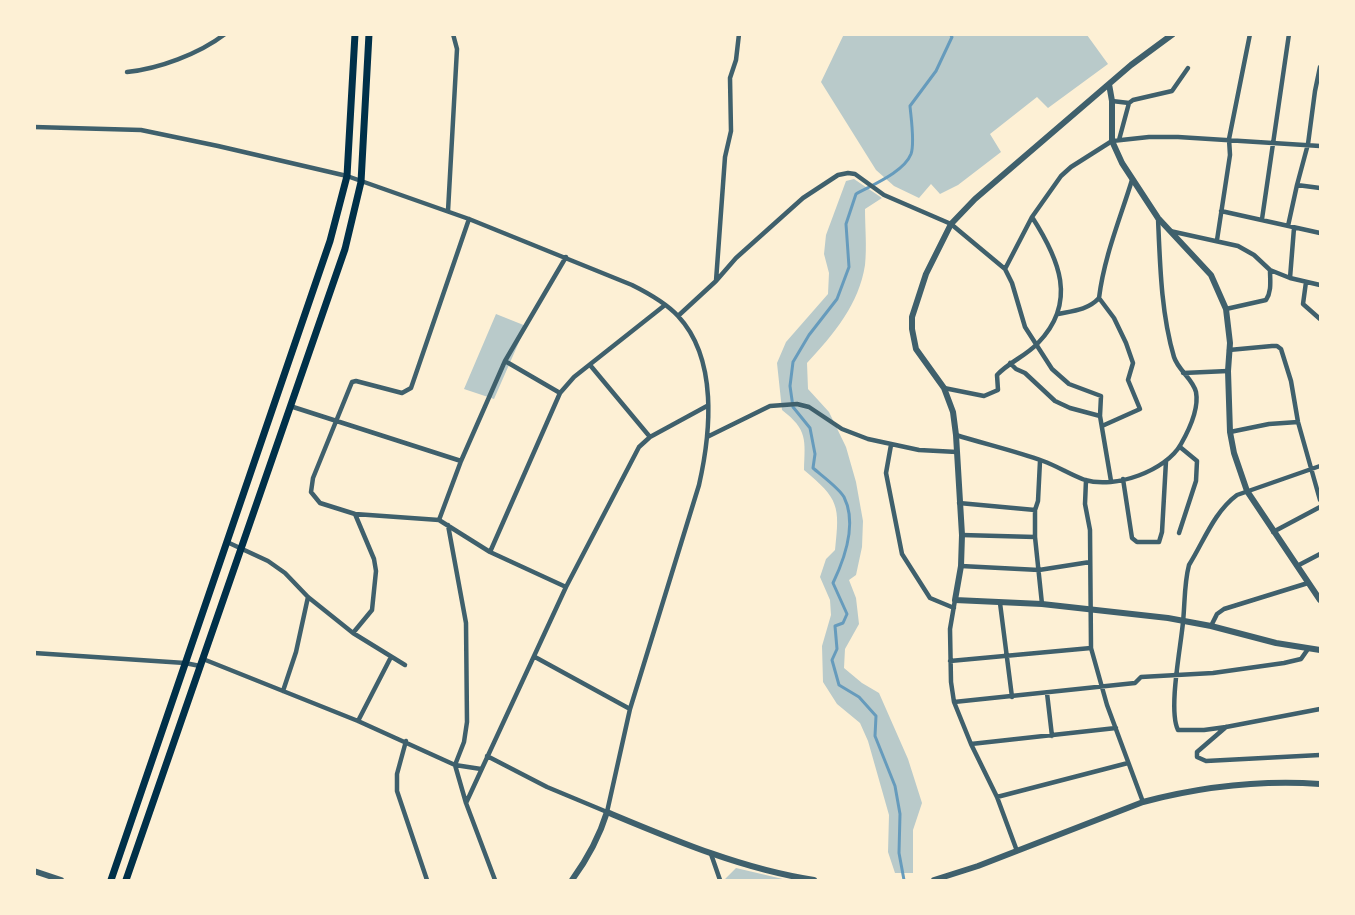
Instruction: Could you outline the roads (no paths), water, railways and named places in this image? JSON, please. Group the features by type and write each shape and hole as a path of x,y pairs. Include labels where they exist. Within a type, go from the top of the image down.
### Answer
{"main road":[{"path":"111,880 330,242 347,176 355,34"},
{"path":"126,880 345,249 361,182 369,34"}],"street":[{"path":"127,72 146,70 170,62 225,34"},
{"path":"448,212 457,49 453,34"},
{"path":"716,281 724,157 730,131 729,78 736,60 739,34"},
{"path":"1017,851 997,797 971,744 954,702 950,629 961,566 962,535 956,435 953,412 944,388 916,349 913,341 912,317 926,274 951,224 996,179 1131,65 1173,34"},
{"path":"1217,240 1230,155 1229,139 1250,34"},
{"path":"1262,219 1289,34"},
{"path":"1288,226 1308,144 1320,67"},
{"path":"1116,141 1130,103 1133,100 1172,91 1188,68"},
{"path":"1109,84 1116,141 1132,180 1158,218 1211,275 1226,309 1229,324 1230,432 1234,453 1247,491 1320,600"},
{"path":"1112,101 1130,103"},
{"path":"34,127 141,130 347,176 469,219 632,285 678,315 691,333 705,376 707,406 707,437 699,485 630,709 600,836 588,860 572,880"},
{"path":"1005,269 1032,217 1060,176 1077,163 1116,141 1149,137 1229,139 1320,146"},
{"path":"678,315 716,281 736,258 803,198 838,175 848,173 862,177 884,195 951,224 1005,269 1012,283 1022,319 1052,369 1068,384 1101,396 1100,416 1111,481"},
{"path":"1058,314 1085,309 1099,298 1110,246 1132,180"},
{"path":"1297,185 1320,188"},
{"path":"1221,211 1320,232"},
{"path":"944,388 988,396 998,390 997,375 1036,345 1052,326 1058,314 1061,293 1056,264 1048,242 1032,217"},
{"path":"956,435 1040,460 1086,480 1111,481 1155,469 1180,447 1188,432 1196,401 1195,389 1175,360 1169,337 1160,260 1158,218"},
{"path":"469,219 411,388 402,393 354,381 350,385 313,478 311,492 320,503 355,514 439,520 490,552 566,587"},
{"path":"1290,278 1294,228"},
{"path":"1170,231 1217,240 1245,249 1270,270 1290,278 1320,285"},
{"path":"439,520 461,461 505,361 566,257"},
{"path":"1226,309 1266,300 1270,295 1270,270"},
{"path":"1306,282 1303,304 1320,319"},
{"path":"1099,298 1114,318 1126,343 1133,363 1128,380 1140,410 1102,426"},
{"path":"490,552 560,393 574,377 665,305"},
{"path":"1229,350 1272,346 1281,349 1320,500"},
{"path":"505,361 560,393"},
{"path":"1010,363 1055,401 1070,408 1100,416"},
{"path":"590,365 650,437"},
{"path":"1183,373 1228,371"},
{"path":"707,437 770,406 797,404 809,407 842,429 868,439 918,450 957,452"},
{"path":"290,406 461,461"},
{"path":"466,803 566,587 639,447 650,437 707,406"},
{"path":"1230,432 1269,424 1298,422"},
{"path":"891,445 886,473 902,554 930,598 955,604 1042,604 1184,620 1253,638 1320,650"},
{"path":"1179,533 1196,481 1197,461 1180,447"},
{"path":"1040,460 1035,537 1042,604"},
{"path":"1123,479 1132,538 1137,542 1159,542 1162,532 1166,461"},
{"path":"1320,466 1247,491 1226,503 1214,519 1186,574 1184,620 1176,675 1176,717 1178,730 1197,730 1226,727 1320,709"},
{"path":"1086,480 1085,504 1090,530 1091,648 1101,687 1143,802"},
{"path":"959,503 1035,510"},
{"path":"1273,532 1320,507"},
{"path":"353,633 372,610 376,571 374,559 355,514"},
{"path":"448,525 466,623 467,722 464,742 455,765 466,803 495,880"},
{"path":"962,535 1035,537"},
{"path":"227,542 268,561 285,573 308,597 353,633 405,665"},
{"path":"1297,566 1320,554"},
{"path":"961,566 1039,570 1090,562"},
{"path":"1211,626 1217,614 1224,609 1308,583"},
{"path":"283,691 296,652 308,597"},
{"path":"1000,603 1012,697"},
{"path":"950,661 1091,648"},
{"path":"954,702 1135,683 1141,676 1176,675 1284,663 1300,659 1308,649"},
{"path":"34,653 201,663 283,691 358,721 455,765 481,769"},
{"path":"358,721 391,657"},
{"path":"535,657 630,709"},
{"path":"1047,693 1052,736"},
{"path":"1226,727 1197,752 1197,757 1206,761 1320,755"},
{"path":"971,744 1116,728"},
{"path":"406,741 397,774 398,791 427,880"},
{"path":"487,756 547,787 711,854 759,869 814,880"},
{"path":"997,797 1128,763"},
{"path":"934,880 1017,851 1143,802 1186,792 1296,782 1320,784"},
{"path":"711,854 720,880"},
{"path":"34,871 51,879 61,880"}],"waterway":[{"path":"904,880 899,853 900,814 895,786 875,736 876,716 859,697 839,685 832,660 837,649 835,626 843,623 847,614 833,583 842,563 848,540 848,507 842,493 813,468 815,454 810,428 793,407 790,386 793,362 809,335 837,299 849,267 846,224 856,194 887,177 907,161 913,144 910,106 936,71 952,37 950,34"}]}
